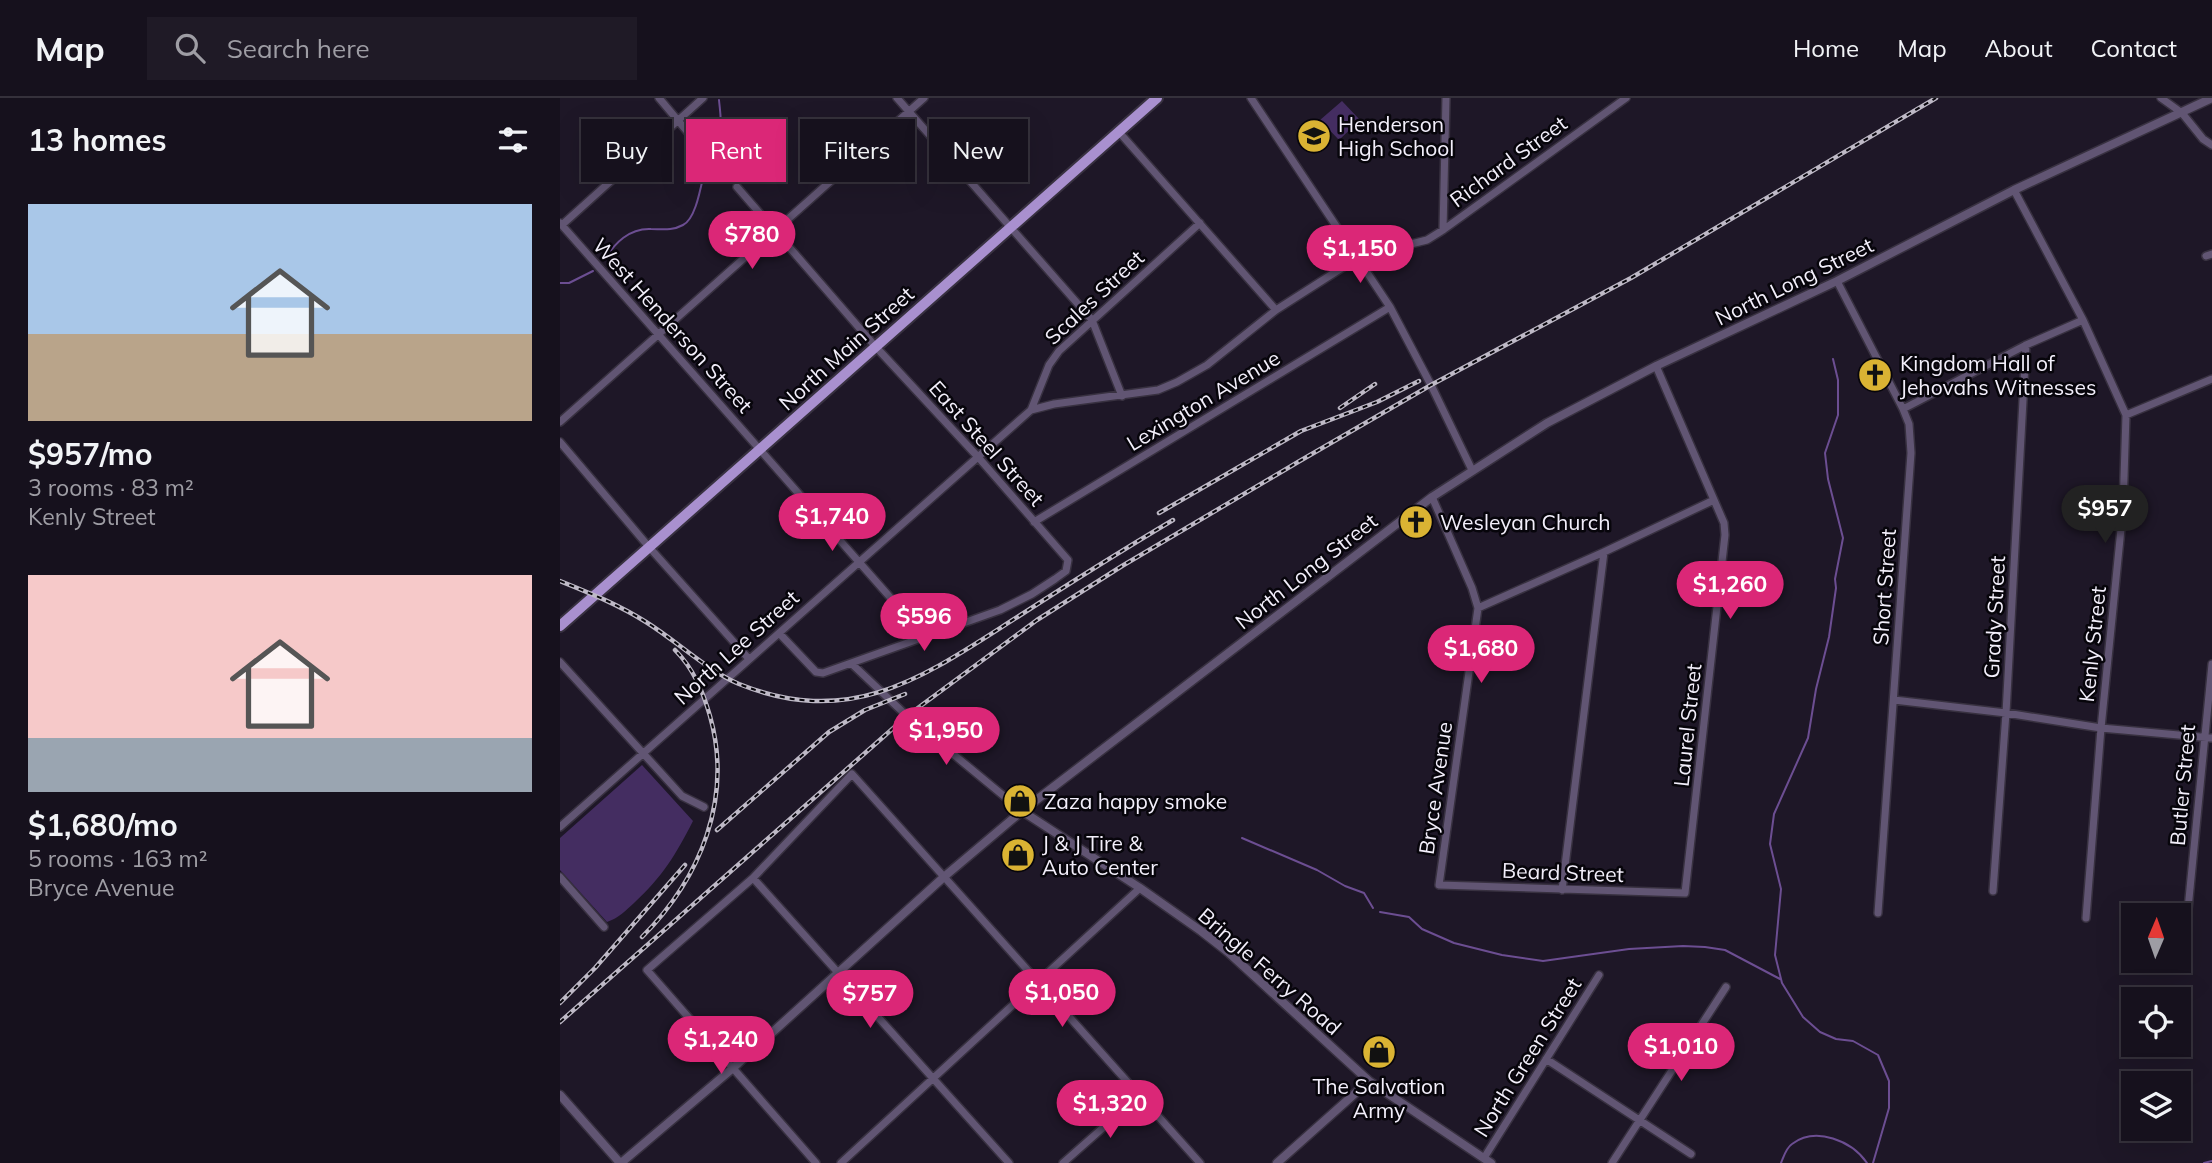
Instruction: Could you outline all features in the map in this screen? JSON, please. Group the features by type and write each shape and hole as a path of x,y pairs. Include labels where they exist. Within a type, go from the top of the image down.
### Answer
{"main road":[{"name":"North Main Street","path":"560,626 1157,98"}],"street":[{"path":"659,98 686,129"},
{"path":"561,224 704,98"},
{"path":"897,98 1092,320 1122,396"},
{"path":"560,422 924,98"},
{"path":"1251,98 1390,307 1432,385 1472,470"},
{"path":"1443,230 1446,98"},
{"name":"Richard Street","path":"1031,410 1054,404 1158,390 1196,372 1276,310 1359,257 1427,240 1443,230 1626,98"},
{"path":"2161,98 2182,113 2203,139 2212,145"},
{"name":"North Long Street","path":"620,1163 733,1068 945,876 1022,811 1432,497 1472,470 1547,423 1656,366 1837,281 2014,190 2212,98"},
{"path":"1119,132 1276,310"},
{"name":"East Steel Street","path":"737,187 1068,560 1068,566 1055,579 1032,594 1000,610 926,638"},
{"name":"Kenly Street","path":"2014,190 2082,320 2126,415 2123,509 2101,728 2086,918"},
{"name":"Scales Street","path":"1031,410 1049,365 1059,351 1200,223"},
{"name":"West Henderson Street","path":"561,224 926,638"},
{"name":"Short Street","path":"1837,281 1903,409 1909,425 1911,453 1878,913"},
{"name":"Lexington Avenue","path":"1034,522 1390,307"},
{"path":"1903,409 2026,345 2082,320"},
{"name":"Grady Street","path":"1993,891 2006,713 2026,345"},
{"name":"Laurel Street","path":"1656,366 1724,523 1726,536 1685,893"},
{"path":"2126,415 2212,379"},
{"name":"North Lee Street","path":"560,827 1031,410"},
{"path":"560,442 749,659"},
{"name":"Bryce Avenue","path":"1432,497 1472,588 1478,608 1439,885"},
{"path":"1478,608 1714,500"},
{"path":"1562,890 1604,552"},
{"path":"779,632 816,672 824,673 926,638"},
{"path":"560,662 682,796 704,807"},
{"path":"852,664 890,701 1022,811"},
{"name":"Butler Street","path":"2189,903 2208,737 2212,664"},
{"path":"1894,700 2006,713 2101,728 2208,737"},
{"path":"816,1163 647,970 753,878 852,774 1200,1163"},
{"name":"Bringle Ferry Road","path":"1022,811 1140,888 1228,952 1369,1081 1488,1160"},
{"path":"560,877 604,927"},
{"path":"753,878 1009,1163"},
{"name":"Beard Street","path":"1439,885 1685,893"},
{"path":"841,1163 1140,888"},
{"name":"North Green Street","path":"1488,1160 1546,1059 1600,975"},
{"path":"1612,1163 1727,987"},
{"path":"1546,1059 1691,1154"},
{"path":"1276,1163 1369,1081"},
{"path":"560,1095 620,1163"},
{"path":"1063,1163 1140,1095"}],"shaded area":[{"path":"1342,101 1360,120 1339,140 1320,120"},
{"path":"642,765 693,821 674,855 653,884 625,911 607,922 560,870 560,838"}],"waterway":[{"path":"604,260 618,242 629,234 643,229 675,228 688,221 696,206 708,157 719,136 719,100"},
{"path":"560,283 569,283 593,271"},
{"path":"1833,359 1838,380 1838,415 1825,453 1828,479 1843,538 1835,579 1829,637 1816,689 1808,738 1774,814 1770,844 1781,889 1775,955 1782,983 1803,1017 1820,1032 1836,1039 1853,1041 1878,1055 1889,1081 1889,1108 1873,1163"},
{"path":"1242,838 1364,893 1373,908"},
{"path":"1380,912 1409,917 1422,929 1454,943 1502,955 1543,961 1629,949 1705,947 1725,950 1780,979"},
{"path":"1781,1163 1790,1146 1812,1136 1833,1138 1852,1148 1867,1163"},
{"path":"2204,1163 2212,1161"}],"railway":[{"path":"560,1022 907,716 1037,620 1122,566 1298,462 1431,385 1631,278 1936,98"},
{"path":"1159,513 1301,431 1377,402 1419,381"},
{"path":"1340,408 1375,384"},
{"path":"560,581 636,616 715,671 739,684 780,697 818,701 854,698 920,676 1173,520"},
{"path":"642,937 663,914 696,863 714,806 716,747 710,716 697,681 675,650"},
{"path":"717,830 829,732 865,710 905,694"},
{"path":"560,1003 595,968 685,865"}],"place":[{"name":"Henderson High School","path":"1314,136"},
{"name":"Kingdom Hall of Jehovahs Witnesses","path":"1875,375"},
{"name":"Wesleyan Church","path":"1416,522"},
{"name":"Zaza happy smoke","path":"1020,801"},
{"name":"J & J Tire & Auto Center","path":"1018,855"},
{"name":"The Salvation Army","path":"1379,1052"}]}
